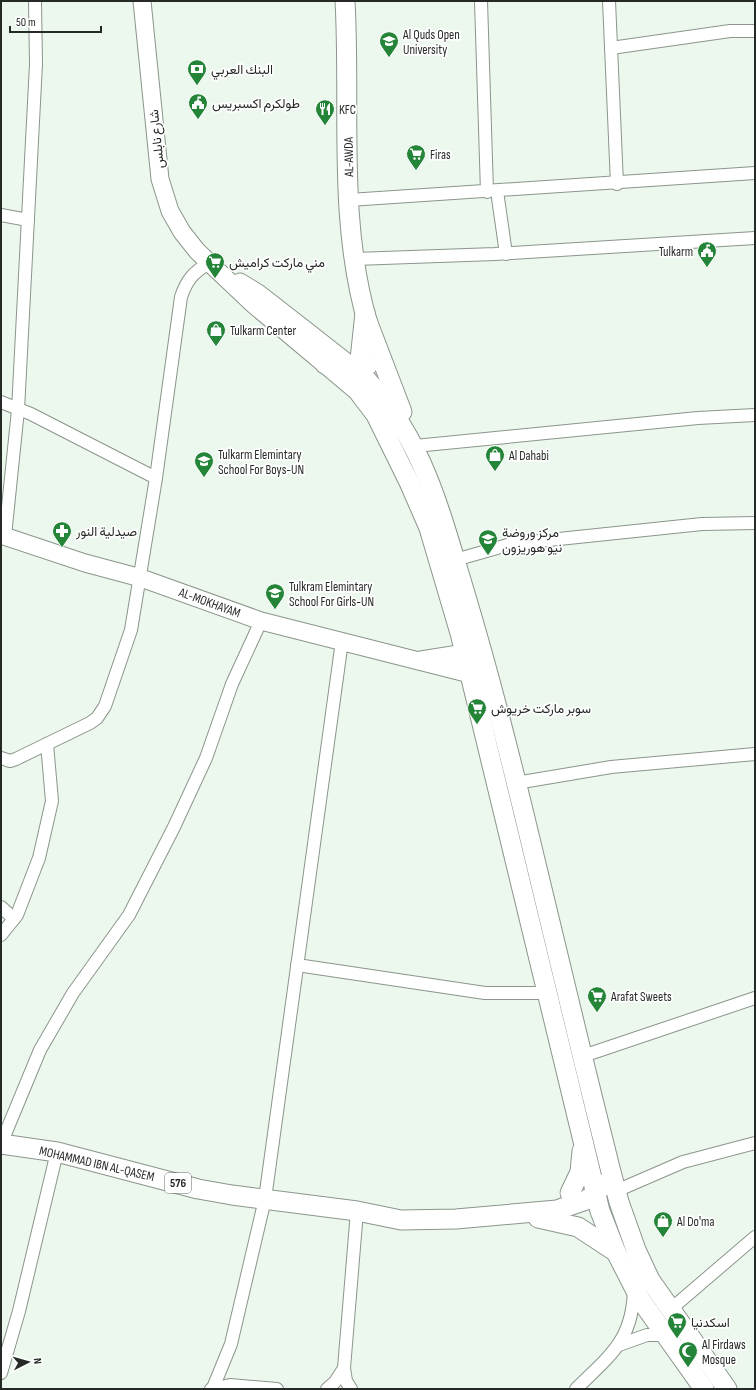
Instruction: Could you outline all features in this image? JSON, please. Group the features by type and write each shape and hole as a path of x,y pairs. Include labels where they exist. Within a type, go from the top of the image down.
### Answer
{"main road":[{"name":"AL-AWDA","path":"345,1 349,200 355,259 364,313"},
{"path":"325,364 346,373 359,372 369,364 372,349 372,337 364,313"},
{"path":"358,1211 401,1220 456,1219 522,1215 557,1210 576,1204 601,1190 610,1168 484,657 440,510 364,313"},
{"path":"359,372 360,394 376,415 409,482 429,528 443,570 465,653 582,1141 601,1190 616,1252 634,1287 704,1389"},
{"path":"359,372 384,399 400,421 415,446"},
{"path":"570,1193 580,1172 582,1141"},
{"name":"MOHAMMAD IBN AL-QASEM","path":"1,1144 57,1152 198,1189 358,1211"},
{"path":"358,1211 454,1209 507,1206 531,1203 570,1193 601,1190"},
{"path":"601,1190 622,1212 636,1250 650,1280 727,1389"},
{"path":"522,1215 578,1227 616,1252"}],"street":[{"path":"3,535 12,403 28,220 36,64 35,1"},
{"name":"شارع نابلس","path":"142,1 160,179 164,196 182,232 209,263"},
{"path":"481,1 492,192 506,254"},
{"path":"609,1 617,184"},
{"path":"611,48 730,31 755,31"},
{"path":"349,200 617,184 755,173"},
{"path":"1,215 28,220"},
{"path":"355,259 506,254 755,238"},
{"path":"209,263 254,305 360,394"},
{"path":"209,263 258,293 350,363 359,372"},
{"path":"1,758 10,761 16,759 90,723 102,713 131,630 141,578 181,297 189,278 209,263"},
{"path":"12,403 156,478"},
{"path":"415,446 698,418 755,415"},
{"path":"455,560 511,544 702,524 755,523"},
{"name":"AL-MOKHAYAM","path":"3,535 85,563 141,578 261,621 421,660 470,674"},
{"path":"1,1144 40,1050 73,993 129,915 174,827 206,758 232,684 261,621"},
{"path":"212,1388 231,1344 265,1199 342,641"},
{"path":"421,660 465,653 484,657 470,674"},
{"path":"1,935 14,919 39,858 52,801 47,744"},
{"path":"516,783 611,767 755,754"},
{"path":"1,907 14,919"},
{"path":"297,965 485,993 547,993"},
{"path":"583,1056 755,998"},
{"path":"601,1190 683,1162 755,1143"},
{"path":"1,1373 20,1311 57,1152"},
{"path":"351,1389 346,1381 344,1368 358,1211"},
{"path":"671,1309 755,1238"},
{"path":"576,1389 619,1345 631,1318 634,1287"},
{"path":"619,1345 647,1335 666,1335"},
{"path":"327,1389 335,1382 344,1368"},
{"path":"212,1388 230,1385 277,1389"}],"place":[{"name":"Al Quds Open University","path":"389,58"},
{"name":"البنك العربي","path":"197,86"},
{"name":"طولكرم اكسبريس","path":"198,120"},
{"name":"KFC","path":"325,126"},
{"name":"Firas","path":"416,171"},
{"name":"Tulkarm","path":"707,268"},
{"name":"مني ماركت كراميش","path":"215,279"},
{"name":"Tulkarm Center","path":"216,347"},
{"name":"Al Dahabi","path":"495,472"},
{"name":"Tulkarm Elemintary School For Boys-UN","path":"204,478"},
{"name":"صيدلية النور","path":"62,548"},
{"name":"مركز وروضة نيو هوريزون","path":"488,556"},
{"name":"Tulkram Elemintary School For Girls-UN","path":"275,610"},
{"name":"سوبر ماركت خريوش","path":"477,725"},
{"name":"Arafat Sweets","path":"597,1013"},
{"name":"Al Do'ma","path":"663,1238"},
{"name":"اسكدنيا","path":"677,1339"},
{"name":"Al Firdaws Mosque","path":"688,1368"}]}
